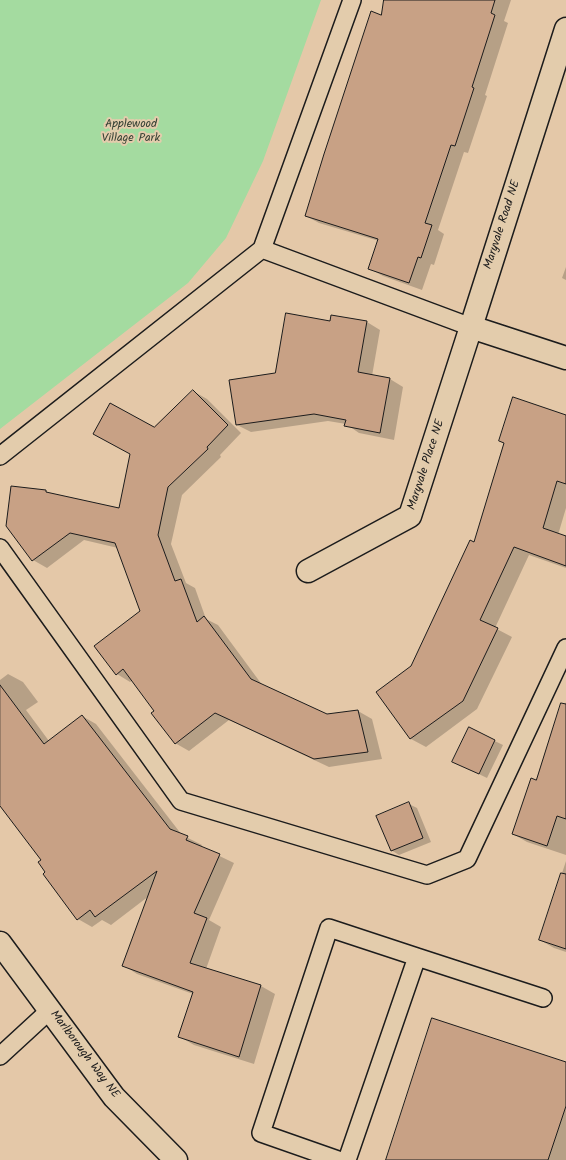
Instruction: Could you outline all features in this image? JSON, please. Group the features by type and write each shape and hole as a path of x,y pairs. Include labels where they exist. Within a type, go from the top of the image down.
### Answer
{"street":[{"name":"Maryvale Road NE","path":"472,327 566,29"},
{"path":"472,327 566,358"},
{"name":"Maryvale Place NE","path":"308,571 410,516 472,327"},
{"name":"Marlborough Way NE","path":"0,943 114,1097 176,1160"}],"lane":[{"path":"0,456 262,249 352,0"},
{"path":"262,249 472,327"},
{"path":"0,548 181,801 426,875 467,859 566,648"},
{"path":"338,1160 261,1133 329,928 543,998"},
{"path":"347,1160 417,956"},
{"path":"0,1056 50,1010"}],"green space":[{"name":"Applewood Village Park","path":"0,0 321,0 263,161 226,238 188,283 0,429"}],"building":[{"path":"384,0 495,0 491,13 495,15 472,87 474,88 455,146 451,145 425,223 432,225 421,258 418,257 409,283 368,269 378,239 305,216 371,11 381,15"},
{"path":"286,313 330,321 331,315 367,321 358,372 390,378 380,433 344,426 346,420 314,414 236,425 229,380 275,373"},
{"path":"193,390 228,425 207,447 208,449 168,487 158,535 175,581 181,579 197,622 204,616 251,679 327,714 358,710 368,752 314,759 215,713 175,744 151,713 154,711 123,669 116,675 94,646 140,611 115,543 70,533 32,561 6,526 11,486 46,490 46,492 119,508 130,454 93,434 110,403 154,427"},
{"path":"513,397 566,415 566,484 557,481 543,528 566,536 566,566 514,547 480,620 498,628 463,701 410,739 376,692 411,666 470,540 474,542 504,443 499,441"},
{"path":"0,685 44,744 82,715 170,829 188,836 186,840 220,854 194,913 207,918 190,963 261,985 239,1057 178,1037 193,992 122,966 157,871 95,917 90,910 77,920 43,874 45,872 38,862 41,860 0,806"},
{"path":"561,703 566,704 566,819 557,816 547,846 512,834 531,778 536,780"},
{"path":"469,727 495,740 479,774 452,762"},
{"path":"409,802 423,838 391,851 376,816"},
{"path":"561,873 566,874 566,949 539,940"},
{"path":"432,1018 566,1062 566,1106 548,1160 386,1160"}]}
